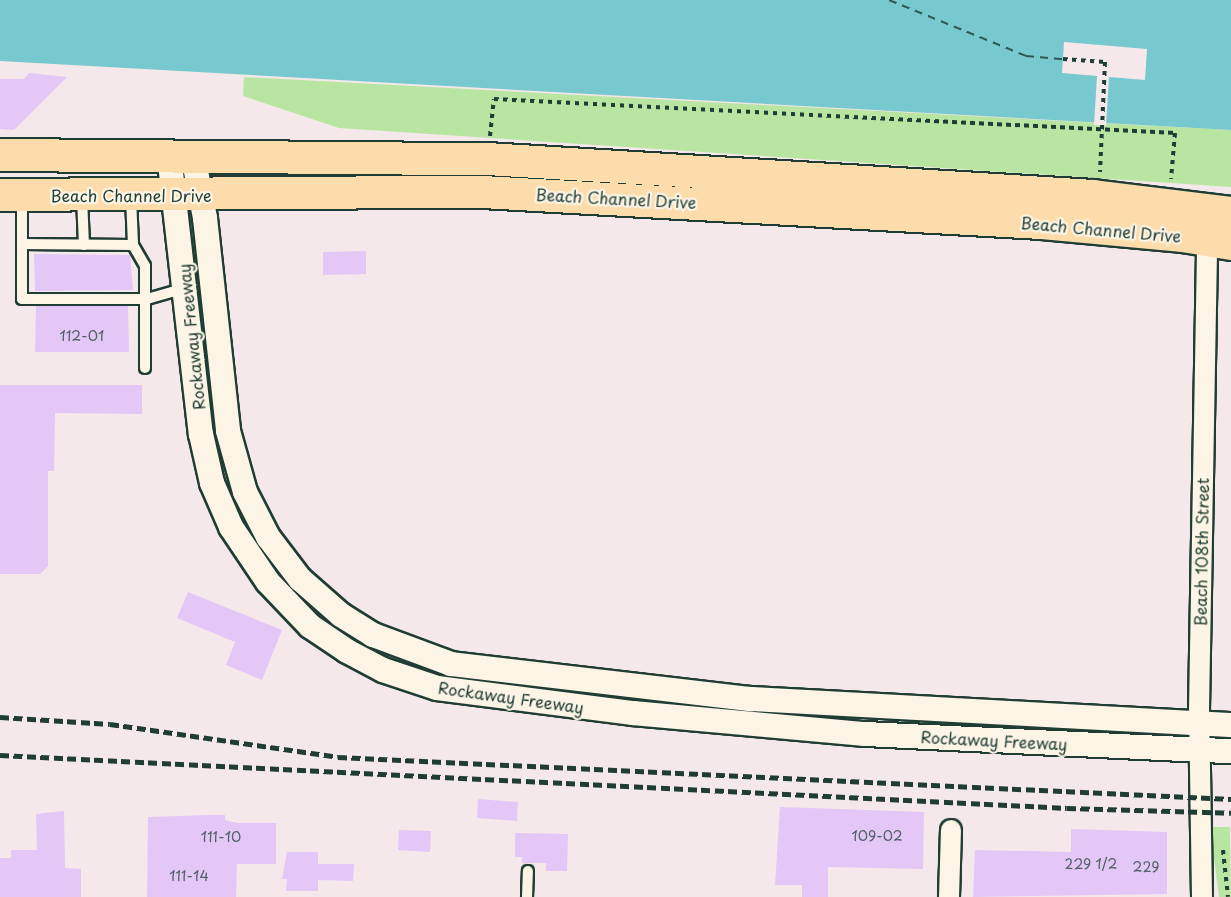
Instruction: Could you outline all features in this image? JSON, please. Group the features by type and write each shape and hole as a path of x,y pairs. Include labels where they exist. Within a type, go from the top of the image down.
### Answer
{"main road":[{"name":"Beach Channel Drive","path":"0,154 487,159 1094,196 1219,210"},
{"name":"Beach Channel Drive","path":"11,195 492,192 906,213 1219,242"}],"street":[{"name":"Rockaway Freeway","path":"181,155 228,431 245,492 268,537 300,579 341,615 373,635 451,664 728,696 1231,725"},
{"name":"Rockaway Freeway","path":"189,195 185,288 204,450 231,527 253,564 294,612 328,639 383,670 459,692 710,721 865,734 1231,751"},
{"name":"Beach 108th Street","path":"1202,897 1199,751 1219,210"},
{"path":"949,897 951,830"}],"lane":[{"path":"11,195 22,244 22,299 147,299 185,288"},
{"path":"82,195 84,245"},
{"path":"131,195 133,245 145,266 147,299 145,368"},
{"path":"22,244 133,245"},
{"path":"527,897 528,871"}],"path":[{"path":"1063,59 1105,62 1100,173 1112,174"},
{"path":"487,159 494,99 1175,133 1170,178 1180,180"}],"green space":[{"path":"244,77 1231,130 1231,187 339,128 243,96"},
{"path":"1210,827 1230,827 1231,897 1219,897"}],"water":[{"path":"0,0 1231,0 1231,130 0,61"}],"pier":[{"path":"1064,42 1147,49 1145,80 1109,77 1106,126 1094,125 1097,76 1062,73"}],"building":[{"path":"29,73 67,77 14,130 0,129 0,79 24,79"},
{"path":"366,251 366,274 323,275 323,252"},
{"path":"34,254 130,255 133,290 35,291"},
{"path":"36,306 128,306 129,352 35,352"},
{"path":"0,385 142,385 142,414 55,413 54,471 48,471 48,566 40,574 0,574"},
{"path":"188,592 282,630 262,680 226,665 235,642 177,618"},
{"path":"478,799 518,802 517,821 477,818"},
{"path":"780,807 924,812 923,869 828,867 828,897 802,897 802,885 775,885"},
{"path":"64,811 65,868 81,869 81,897 0,897 0,858 11,858 11,850 37,850 36,814"},
{"path":"225,815 225,820 237,823 276,823 276,864 237,864 236,897 147,897 148,817"},
{"path":"1071,829 1167,832 1167,894 973,897 975,850 1071,852"},
{"path":"399,830 431,831 430,852 398,850"},
{"path":"515,833 568,834 567,871 546,871 546,863 522,863 522,857 515,857"},
{"path":"287,852 318,852 318,864 354,864 353,881 318,880 318,891 286,891 287,879 282,879"}],"ferry route":[{"path":"889,0 1026,56 1063,59"}],"railway":[{"path":"0,717 110,724 338,757 1231,799"},
{"path":"0,755 1067,808 1231,813"}]}
